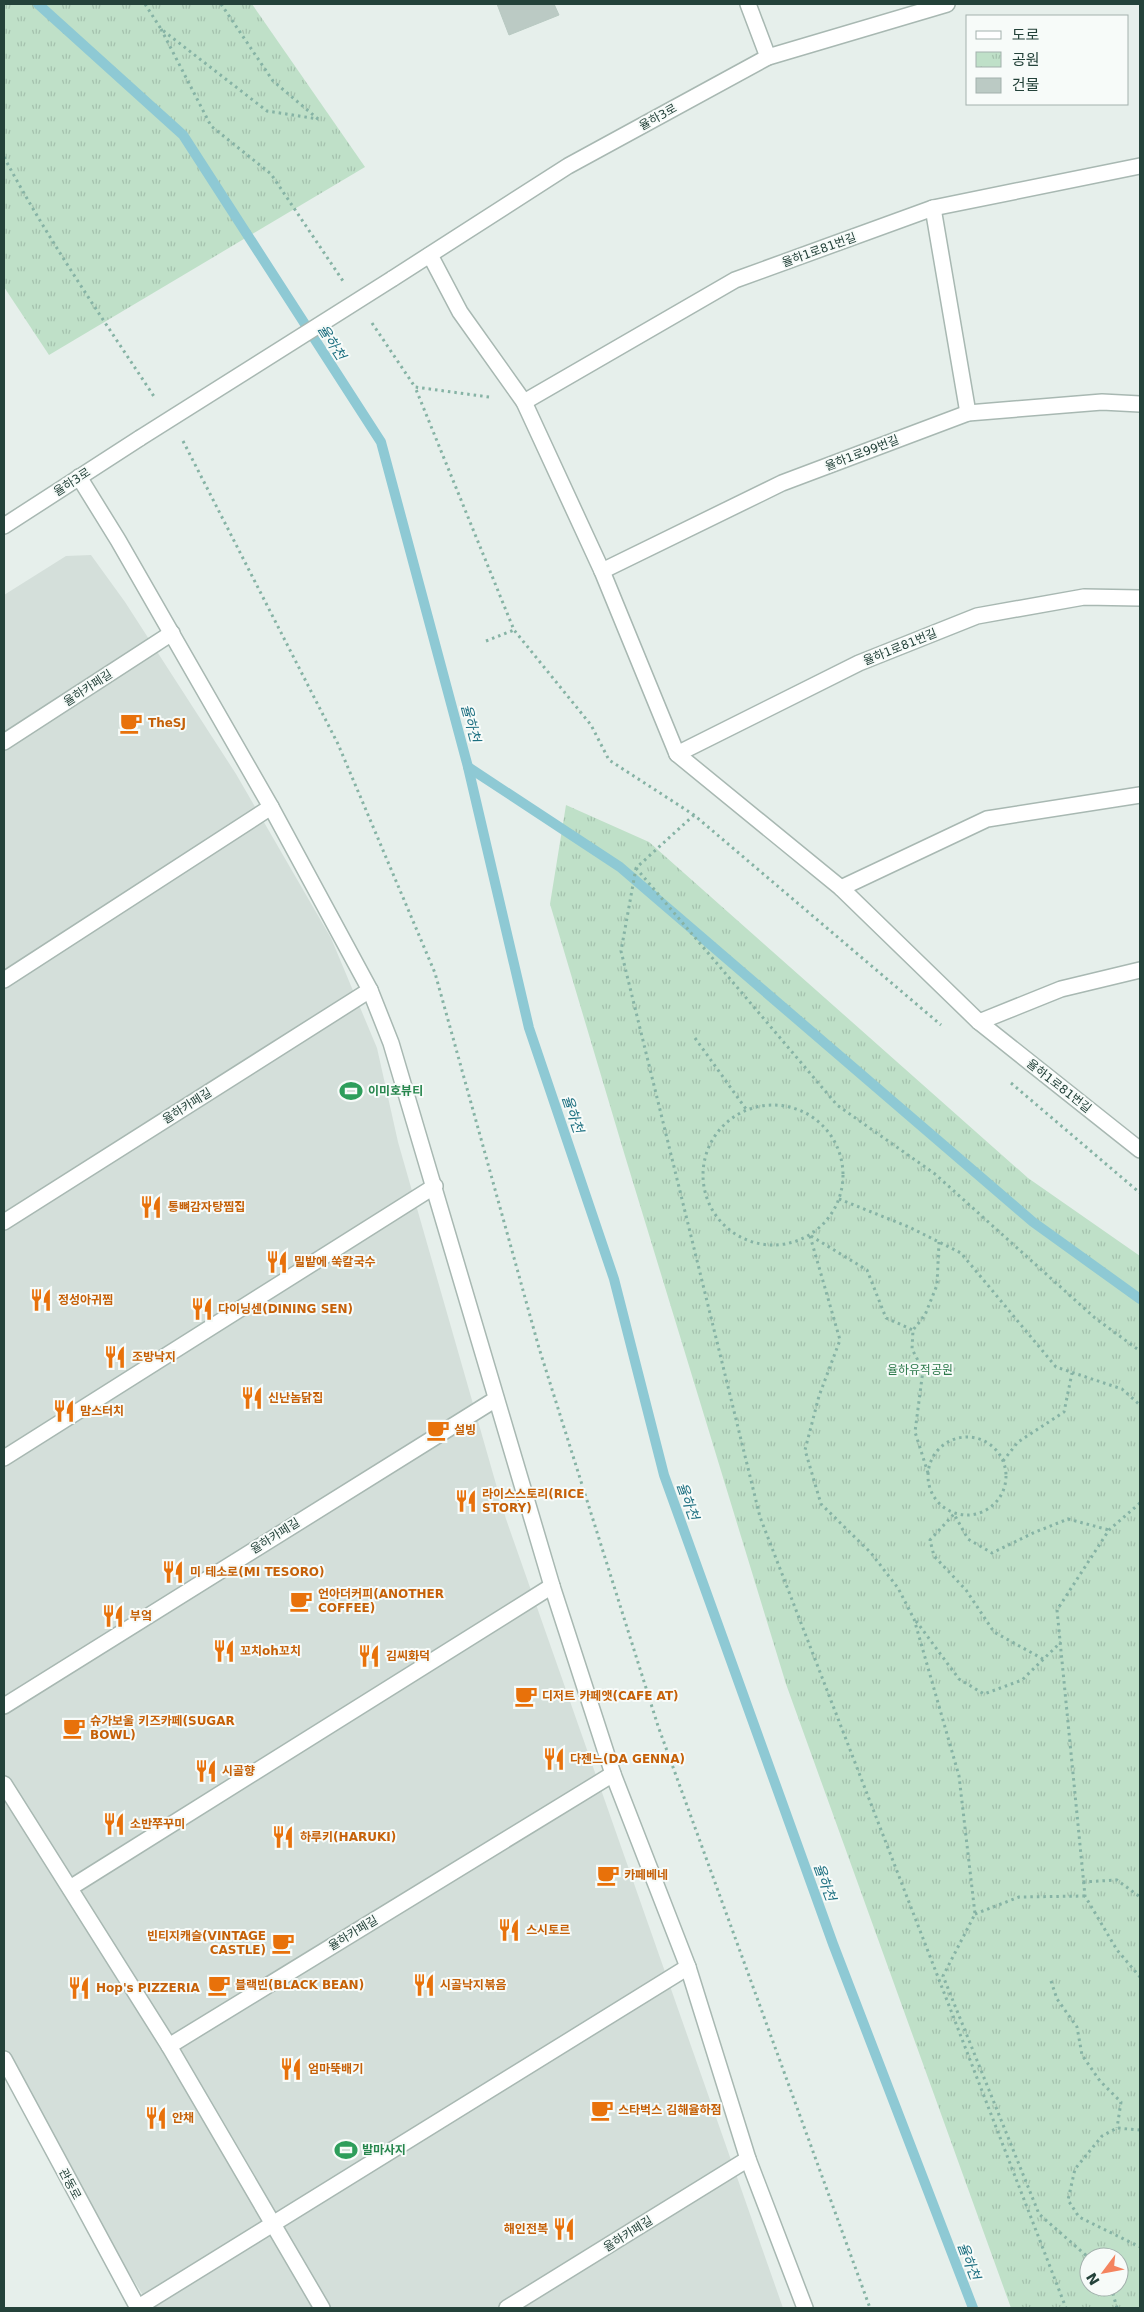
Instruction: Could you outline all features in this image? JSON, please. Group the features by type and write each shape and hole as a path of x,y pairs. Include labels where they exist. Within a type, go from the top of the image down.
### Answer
{"street":[{"path":"748,4 768,57"},
{"name":"율하3로","path":"4,526 568,166 768,57 947,4"},
{"name":"율하1로81번길","path":"524,402 735,280 934,208 1140,166"},
{"path":"934,208 968,413"},
{"name":"율하1로81번길","path":"430,255 460,312 524,402 602,571 677,754 840,888 978,1022 1140,1150"},
{"name":"율하1로99번길","path":"602,571 782,483 968,413 1102,402 1140,404"},
{"path":"79,477 172,633 271,807 370,990 391,1043 435,1186 552,1586 613,1774 688,1967 748,2159 805,2308"},
{"name":"율하1로81번길","path":"677,754 859,663 977,616 1084,597 1140,598"},
{"name":"율하카페길","path":"4,742 172,633"},
{"path":"840,888 987,819 1140,796"},
{"path":"4,980 271,807"},
{"path":"978,1022 1061,989 1140,970"},
{"name":"율하카페길","path":"4,1222 370,990"},
{"path":"4,1458 435,1186"},
{"name":"율하카페길","path":"4,1706 496,1399"},
{"path":"70,1888 552,1586"},
{"name":"율하카페길","path":"169,2046 613,1774"},
{"path":"4,1784 169,2046 322,2308"},
{"path":"138,2308 688,1967"},
{"name":"관동로","path":"4,2058 138,2308"},
{"name":"율하카페길","path":"507,2308 748,2159"}],"path":[{"path":"144,4 161,29 211,126 271,174 349,288"},
{"path":"161,29 267,111 318,119 273,81 221,4"},
{"path":"4,157 22,192 157,401"},
{"path":"371,321 416,386"},
{"path":"178,434 338,744 435,973 539,1348 658,1726 870,2308"},
{"path":"486,641 514,630"},
{"path":"694,815 636,868 621,951 760,1517 1066,2308"},
{"path":"636,868 837,1105 935,1174 1095,1318 1140,1351"},
{"path":"695,1038 746,1109"},
{"path":"769,1104 792,1107 813,1117 830,1133 840,1154 844,1177 839,1199 828,1220 810,1236 788,1245 765,1246 742,1239 723,1226 709,1207 702,1184 703,1160 708,1146 711,1139 726,1121 746,1109 769,1104"},
{"path":"839,1199 909,1227 961,1253 1056,1367 1122,1389 1140,1405"},
{"path":"810,1236 867,1270 886,1318 913,1330"},
{"path":"810,1236 840,1340 819,1396 805,1450 821,1504 871,1553 898,1588 914,1619 959,1680 984,1694 1022,1680 1062,1642"},
{"path":"928,1473 931,1461 938,1450 948,1442 974,1437 986,1442 996,1450 1003,1461 1006,1473 1005,1486 1000,1498 991,1508 980,1514 968,1516 954,1514 943,1507 934,1498 929,1486 928,1473 915,1432 923,1370 912,1349 913,1330 925,1315 937,1285 939,1242"},
{"path":"1003,1461 1018,1442 1064,1412 1072,1373"},
{"path":"1140,1503 1109,1530 1057,1610 1062,1642 1085,1896 1117,1950 1140,1977"},
{"path":"954,1514 930,1540 934,1556 966,1590 994,1632 1043,1659"},
{"path":"954,1514 968,1539 992,1553 1032,1533 1068,1519 1109,1530"},
{"path":"914,1619 959,1776 975,1914 943,1976 1039,2214 1079,2249"},
{"path":"1083,1882 1117,1880 1140,1897"},
{"path":"975,1914 1019,1896 1085,1896"},
{"path":"1051,1981 1057,1999 1077,2027 1082,2055 1100,2081 1121,2102 1118,2128"},
{"path":"1140,2130 1118,2128 1102,2136 1074,2169 1068,2200 1079,2217 1110,2230 1140,2247"}],"shaded area":[{"path":"91,555 125,602 236,774 331,938 377,1048 398,1142 506,1519 783,2308 151,2308 4,2074 4,595 66,556"}],"green space":[{"path":"4,4 252,4 365,167 49,355 4,287"},
{"name":"율하유적공원","path":"566,805 649,842 1028,1178 1140,1256 1140,2308 1011,2308 786,1684 550,904"}],"building":[{"path":"497,4 554,4 559,15 509,35"}],"waterway":[{"name":"율하천","path":"38,4 183,135 381,442 468,767 529,1028 614,1279 664,1475 833,1944 973,2308"},
{"path":"468,767 620,867 1033,1222 1140,1299"}],"place":[{"name":"TheSJ","path":"131,723"},
{"name":"이미호뷰티","path":"351,1091"},
{"name":"통뼈감자탕찜집","path":"151,1207"},
{"name":"밀밭에 쑥칼국수","path":"277,1262"},
{"name":"정성아귀찜","path":"41,1300"},
{"name":"다이닝센(DINING SEN)","path":"202,1309"},
{"name":"조방낙지","path":"115,1357"},
{"name":"신난놈닭집","path":"252,1398"},
{"name":"맘스터치","path":"64,1411"},
{"name":"설빙","path":"438,1430"},
{"name":"라이스스토리(RICE STORY)","path":"466,1501"},
{"name":"미 테소로(MI TESORO)","path":"173,1572"},
{"name":"언아더커피(ANOTHER COFFEE)","path":"301,1601"},
{"name":"부엌","path":"113,1616"},
{"name":"꼬치oh꼬치","path":"224,1651"},
{"name":"김씨화덕","path":"369,1656"},
{"name":"디저트 카페앳(CAFE AT)","path":"526,1696"},
{"name":"슈가보울 키즈카페(SUGAR BOWL)","path":"74,1728"},
{"name":"다젠느(DA GENNA)","path":"554,1759"},
{"name":"시골향","path":"206,1771"},
{"name":"소반쭈꾸미","path":"114,1824"},
{"name":"하루키(HARUKI)","path":"283,1837"},
{"name":"카페베네","path":"608,1875"},
{"name":"스시토르","path":"509,1930"},
{"name":"빈티지캐슬(VINTAGE CASTLE)","path":"283,1943"},
{"name":"블랙빈(BLACK BEAN)","path":"219,1985"},
{"name":"시골낙지볶음","path":"424,1985"},
{"name":"Hop's PIZZERIA","path":"79,1988"},
{"name":"엄마뚝배기","path":"291,2069"},
{"name":"스타벅스 김해율하점","path":"602,2110"},
{"name":"안채","path":"156,2118"},
{"name":"발마사지","path":"346,2150"},
{"name":"해인전복","path":"564,2229"}]}
